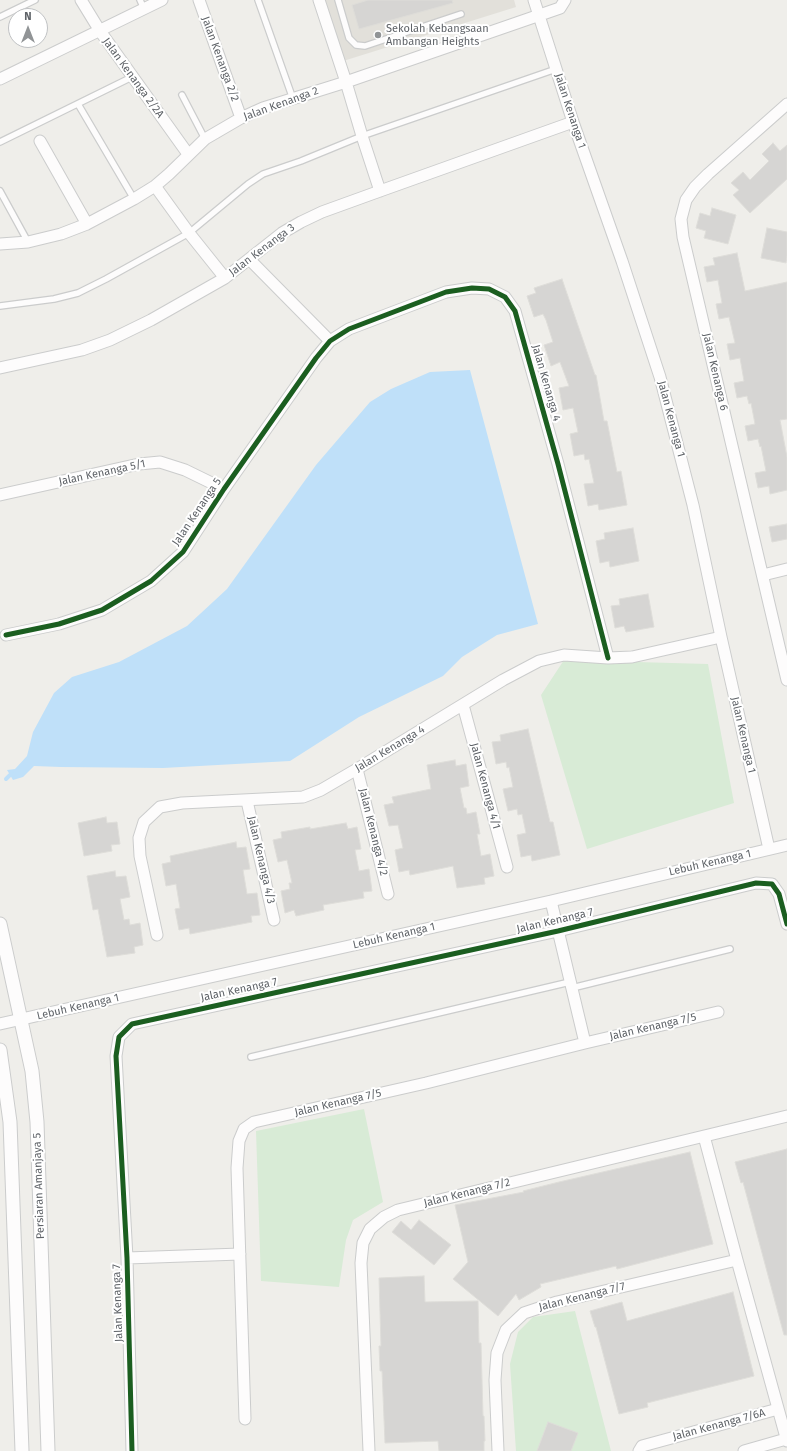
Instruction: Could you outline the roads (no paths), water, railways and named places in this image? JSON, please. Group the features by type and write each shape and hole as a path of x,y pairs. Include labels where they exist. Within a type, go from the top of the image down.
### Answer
{"street":[{"name":"Jalan Kenanga 2/2A","path":"81,0 100,31 188,154"},
{"path":"0,79 100,31 142,4 162,0"},
{"name":"Jalan Kenanga 2/2","path":"199,0 241,118"},
{"path":"319,0 380,191"},
{"name":"Jalan Kenanga 1","path":"534,0 573,122 660,377 693,504 721,637 769,849"},
{"name":"Jalan Kenanga 2","path":"0,244 28,242 61,234 87,224 155,186 205,139 241,118 263,108 346,82 560,8 565,0"},
{"name":"Jalan Kenanga 6","path":"787,104 695,187 686,200 681,219 683,237 787,680"},
{"name":"Jalan Kenanga 3","path":"0,368 82,350 110,340 151,320 225,278 282,233 322,212 573,122"},
{"path":"40,141 87,224"},
{"path":"155,186 189,233 225,278"},
{"path":"250,259 330,341"},
{"name":"Jalan Kenanga 4","path":"330,341 349,329 446,292 472,288 489,289 505,296 515,311 558,464 608,658"},
{"name":"Jalan Kenanga 5","path":"6,635 59,624 102,610 150,581 183,552 224,489 316,358 330,341"},
{"name":"Jalan Kenanga 5/1","path":"0,495 139,464 160,462 185,470 224,489"},
{"path":"762,575 787,569"},
{"name":"Jalan Kenanga 4","path":"157,935 140,856 139,838 144,822 160,807 182,803 247,801 303,797 321,790 503,680 539,661 564,655 608,658 632,656 721,637"},
{"name":"Jalan Kenanga 4/1","path":"462,705 507,867"},
{"name":"Jalan Kenanga 4/2","path":"357,769 388,894"},
{"name":"Jalan Kenanga 4/3","path":"247,801 274,920"},
{"name":"Lebuh Kenanga 1","path":"0,1024 550,901 787,845"},
{"name":"Jalan Kenanga 7","path":"132,1451 127,1258 116,1056 120,1037 132,1024 558,931 756,883 772,884 779,894 787,924"},
{"path":"550,901 585,1043"},
{"name":"Persiaran Amanjaya 5","path":"0,924 32,1071 37,1122 48,1451"},
{"name":"Jalan Kenanga 7/5","path":"245,1419 238,1168 238,1141 244,1128 254,1122 426,1083 585,1043 718,1012"},
{"path":"0,1050 10,1122 22,1451"},
{"name":"Jalan Kenanga 7/2","path":"369,1451 361,1263 363,1243 370,1229 384,1217 398,1210 787,1116"},
{"path":"704,1136 787,1440 744,1451"},
{"path":"127,1258 240,1254"},
{"name":"Jalan Kenanga 7/7","path":"498,1451 495,1380 497,1353 506,1330 524,1313 557,1302 737,1260"},
{"name":"Jalan Kenanga 7/6A","path":"638,1451 642,1446 778,1408"}],"lane":[{"path":"0,17 35,0"},
{"path":"258,0 293,99"},
{"path":"338,0 349,38 356,45 365,46 461,14"},
{"path":"0,306 54,299 78,293 106,279 189,233 262,174 302,161 362,136 556,69"},
{"path":"0,142 132,77"},
{"path":"182,95 205,139"},
{"path":"78,104 134,199"},
{"path":"0,191 28,242"},
{"path":"251,1057 730,949"}],"water":[{"path":"470,370 538,624 497,635 462,657 443,676 359,717 290,761 163,768 34,766 23,777 13,780 7,770 15,769 27,756 33,732 54,693 72,677 119,662 187,626 227,589 316,465 370,402 391,389 430,372"}],"waterway":[{"path":"6,779 10,775 14,774"}],"place":[{"name":"Sekolah Kebangsaan Ambangan Heights","path":"378,35"}]}
